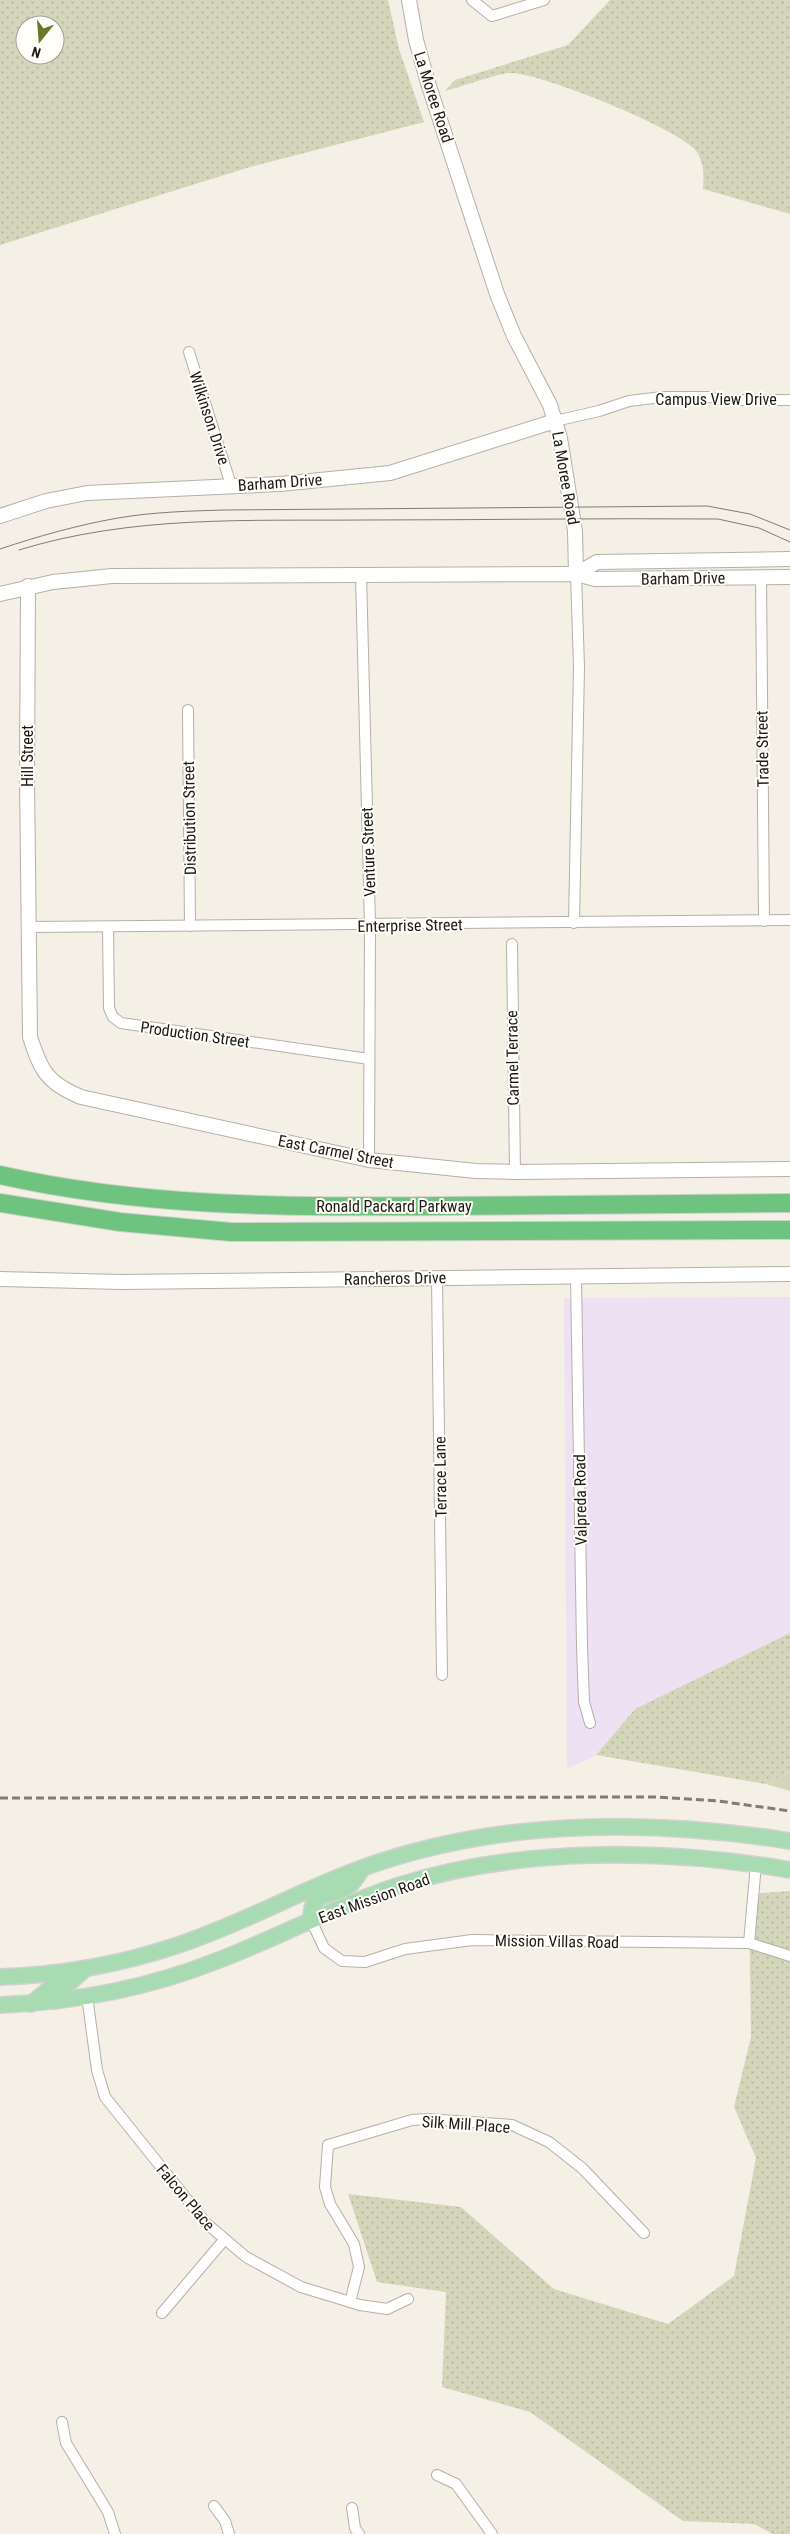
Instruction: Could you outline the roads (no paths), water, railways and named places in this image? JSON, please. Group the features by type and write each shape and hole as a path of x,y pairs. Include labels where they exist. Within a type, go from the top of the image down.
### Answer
{"highway":[{"name":"Ronald Packard Parkway","path":"0,1175 70,1188 131,1196 252,1206 790,1202"},
{"name":"Ronald Packard Parkway","path":"0,1203 111,1221 231,1232 316,1234 790,1230"}],"main road":[{"name":"East Mission Road","path":"0,1977 85,1969 181,1944 364,1867 454,1842 532,1830 587,1828 688,1830 790,1841"},
{"name":"East Mission Road","path":"0,2005 55,2001 155,1982 199,1968 310,1920 404,1884 448,1872 510,1862 578,1857 656,1857 756,1864 790,1870"},
{"path":"310,1920 311,1907 314,1900 350,1885 364,1867"},
{"path":"55,2001 66,1986 85,1969"},
{"path":"31,2004 53,1986 53,1973"}],"street":[{"name":"La Moree Road","path":"409,0 416,40 428,83 497,294 514,336 550,406 566,460 575,532 579,667 574,923"},
{"path":"472,0 492,16 544,0"},
{"name":"Wilkinson Drive","path":"189,352 231,485"},
{"name":"Campus View Drive","path":"555,421 599,411 629,401 662,397 790,400"},
{"name":"Barham Drive","path":"0,516 46,501 88,493 280,484 390,473 555,421"},
{"name":"Barham Drive","path":"576,574 597,562 790,559"},
{"name":"Barham Drive","path":"361,575 576,574 595,579 790,577"},
{"path":"0,594 28,586 112,576 361,575"},
{"name":"Venture Street","path":"361,575 370,925 369,1160"},
{"name":"Trade Street","path":"761,577 764,921"},
{"name":"Hill Street","path":"28,586 27,778 29,927"},
{"name":"Distribution Street","path":"188,710 190,926"},
{"name":"Enterprise Street","path":"29,927 790,920"},
{"name":"East Carmel Street","path":"29,927 30,1037 39,1065 49,1080 63,1090 81,1097 369,1160 514,1172 790,1169"},
{"name":"Production Street","path":"108,927 109,1008 114,1017 121,1023 369,1060"},
{"name":"Carmel Terrace","path":"512,944 514,1172"},
{"name":"Rancheros Drive","path":"0,1279 121,1282 790,1274"},
{"name":"Valpreda Road","path":"576,1277 582,1646 584,1702 590,1724"},
{"name":"Terrace Lane","path":"437,1278 442,1675"},
{"path":"749,1943 756,1864"},
{"name":"Mission Villas Road","path":"310,1920 324,1948 342,1961 365,1962 405,1949 472,1940 749,1943 790,1956"},
{"name":"Falcon Place","path":"87,1996 97,2070 105,2098 206,2223 224,2240 272,2273 300,2287 350,2302 387,2309 408,2299"},
{"name":"Silk Mill Place","path":"350,2302 359,2267 354,2244 330,2204 325,2187 328,2145 412,2120 427,2119 512,2125 549,2142 582,2168 644,2233"},
{"path":"162,2313 224,2240"},
{"path":"62,2422 66,2444 104,2504 115,2534"},
{"path":"437,2475 456,2484 492,2534"},
{"path":"214,2506 225,2521 229,2534"},
{"path":"352,2508 354,2528 359,2534"}],"tram line":[{"path":"0,549 59,531 118,518 158,513 225,510 707,506 750,514 790,530"},
{"path":"19,550 62,539 148,525 278,520 718,519 759,528 790,542"}],"railway":[{"path":"0,1798 656,1797 718,1801 790,1811"}]}
